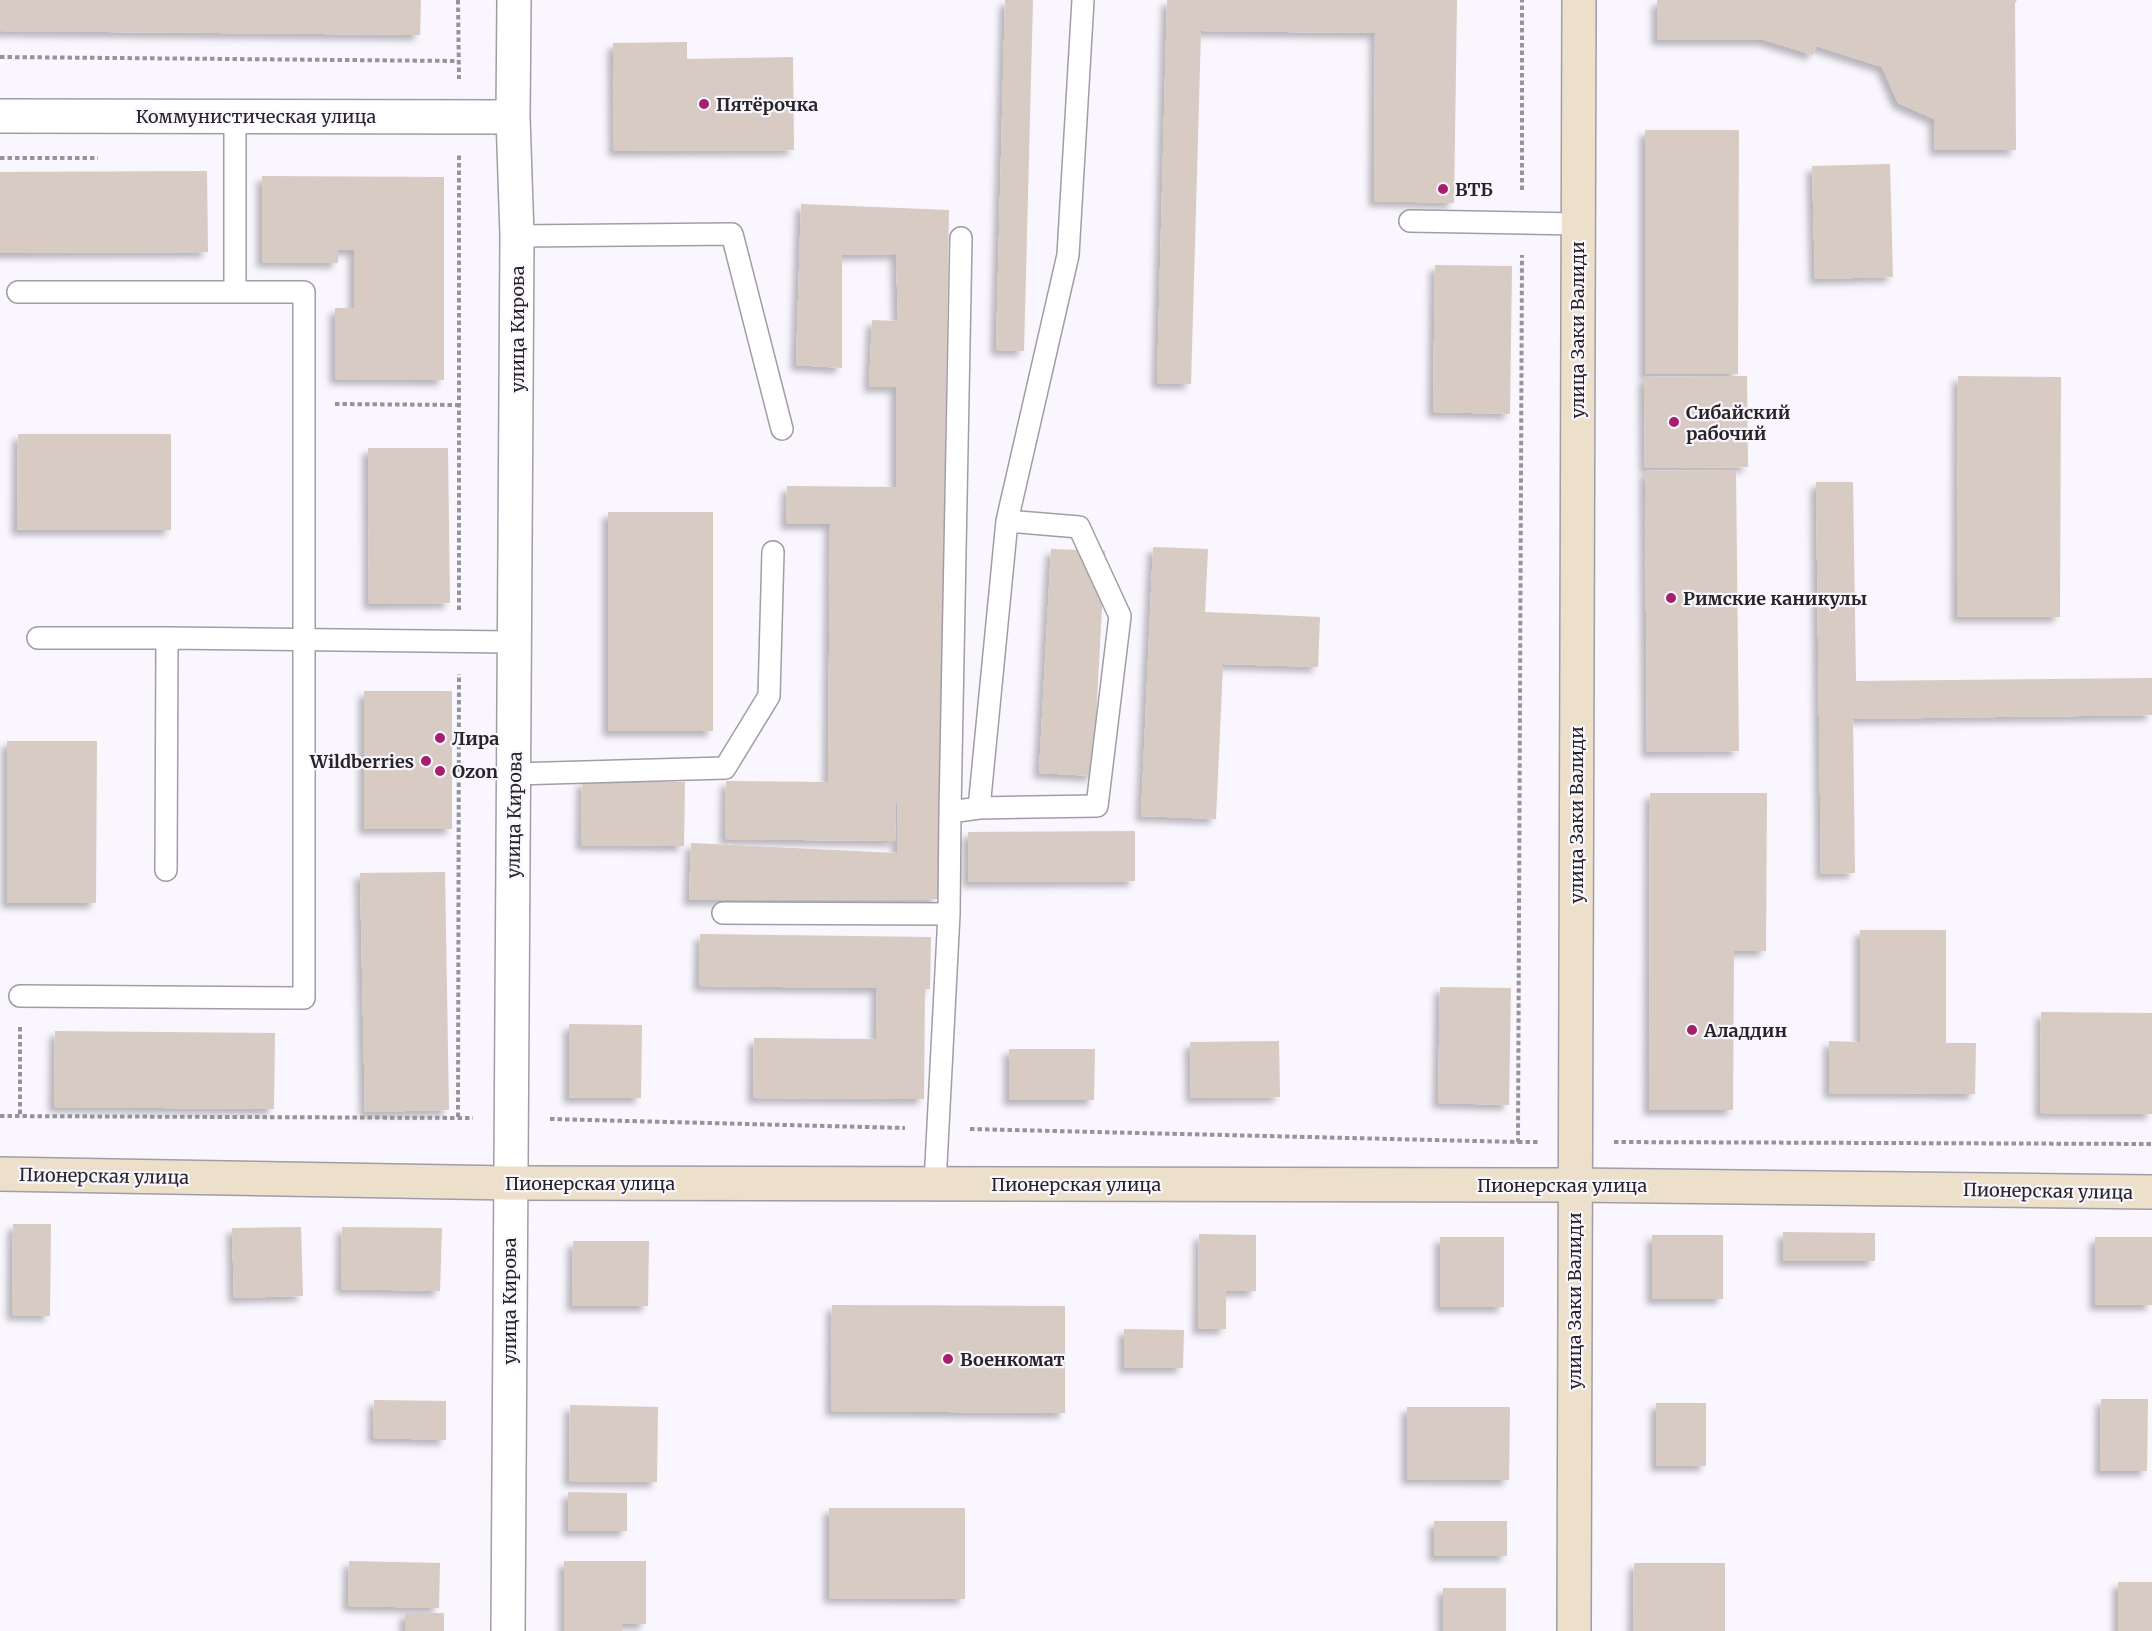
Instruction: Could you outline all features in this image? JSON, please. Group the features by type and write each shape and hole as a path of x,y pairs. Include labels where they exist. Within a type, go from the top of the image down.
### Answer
{"street":[{"name":"улица Кирова","path":"508,1631 517,236 513,117 514,0"},
{"name":"улица Заки Валиди","path":"1574,1631 1579,0"},
{"name":"Коммунистическая улица","path":"0,116 513,117"},
{"name":"Пионерская улица","path":"0,1174 510,1183 1575,1185 2152,1192"}],"lane":[{"path":"979,808 1007,520 1068,255 1083,0"},
{"path":"235,116 235,291"},
{"path":"1410,221 1578,224"},
{"path":"517,236 732,234 782,429"},
{"path":"935,1184 949,914 961,238"},
{"path":"18,292 304,292 303,998 20,996"},
{"path":"950,813 979,808 1097,806 1120,616 1079,527 1007,520"},
{"path":"514,774 725,768 769,696 773,552"},
{"path":"38,638 515,642"},
{"path":"166,638 166,870"},
{"path":"723,913 949,914"}],"path":[{"path":"458,0 460,117 458,1117"},
{"path":"1518,1142 1522,0"},
{"path":"0,57 458,61"},
{"path":"304,404 459,405"},
{"path":"20,996 20,1116"},
{"path":"0,1116 458,1117 1518,1142 2152,1144"}],"building":[{"path":"0,0 421,0 420,35 0,31"},
{"path":"1005,0 1033,0 1024,351 996,350"},
{"path":"1167,0 1457,0 1454,203 1374,201 1375,33 1201,31 1191,384 1157,383"},
{"path":"1657,0 2017,0 2015,3 2016,150 1935,150 1934,119 1898,103 1882,67 1816,46 1813,55 1764,40 1657,40"},
{"name":"Пятёрочка","path":"687,42 687,59 793,57 794,150 614,151 613,43"},
{"path":"1645,130 1739,130 1738,374 1645,374"},
{"path":"1890,164 1893,277 1815,279 1812,166"},
{"path":"207,171 208,252 0,253 0,172"},
{"path":"262,176 444,177 444,380 335,379 335,308 354,308 354,250 338,250 338,263 262,262"},
{"path":"801,204 949,210 938,899 689,900 691,843 897,853 897,770 895,841 725,839 726,781 828,782 830,524 786,524 787,486 896,487 896,387 869,387 872,320 898,321 896,254 842,255 842,368 796,365"},
{"path":"1435,265 1512,266 1510,414 1433,412"},
{"path":"1747,376 1748,467 1645,468 1644,377"},
{"path":"1958,376 2061,377 2060,617 1957,617"},
{"path":"18,434 171,434 171,530 17,530"},
{"path":"368,448 448,448 450,603 369,604"},
{"path":"1736,470 1739,751 1647,752 1645,471"},
{"path":"1816,482 1853,482 1856,681 2152,678 2152,715 1853,719 1855,873 1821,874"},
{"path":"608,512 713,512 713,731 608,731"},
{"path":"1153,547 1208,549 1205,612 1320,617 1318,667 1223,664 1216,819 1141,816"},
{"path":"1051,549 1105,551 1093,776 1039,773"},
{"path":"364,691 452,691 452,829 364,829"},
{"path":"7,741 97,741 96,903 7,903"},
{"path":"582,781 685,782 684,846 581,845"},
{"name":"Аладдин","path":"1650,793 1767,793 1766,951 1734,951 1733,1110 1649,1110"},
{"path":"1135,831 1135,881 968,882 968,832"},
{"path":"445,872 449,1110 365,1112 360,873"},
{"path":"1860,930 1946,930 1946,1043 1976,1043 1975,1094 1829,1093 1829,1041 1860,1042"},
{"path":"700,934 931,937 930,989 925,989 924,1099 753,1098 754,1038 876,1039 877,988 699,986"},
{"path":"1440,987 1511,988 1509,1105 1438,1103"},
{"path":"2041,1012 2152,1013 2152,1114 2040,1113"},
{"path":"569,1024 642,1025 641,1098 569,1098"},
{"path":"55,1031 275,1033 274,1109 54,1107"},
{"path":"1279,1041 1280,1097 1191,1098 1190,1042"},
{"path":"1009,1049 1095,1049 1094,1100 1009,1100"},
{"path":"13,1224 51,1224 50,1316 12,1315"},
{"path":"301,1227 303,1296 234,1298 232,1228"},
{"path":"342,1227 442,1228 440,1291 341,1289"},
{"path":"1783,1232 1875,1233 1875,1261 1783,1261"},
{"path":"1199,1234 1256,1235 1256,1291 1226,1291 1226,1329 1198,1329"},
{"path":"1652,1235 1723,1235 1723,1299 1652,1299"},
{"path":"1440,1237 1504,1237 1504,1307 1440,1307"},
{"path":"2095,1237 2152,1237 2152,1305 2095,1305"},
{"path":"573,1241 649,1241 648,1306 572,1306"},
{"name":"Военкомат","path":"832,1305 1065,1306 1065,1413 831,1411"},
{"path":"1124,1329 1184,1330 1183,1368 1124,1368"},
{"path":"2101,1399 2148,1399 2147,1471 2100,1471"},
{"path":"374,1400 446,1401 446,1440 373,1438"},
{"path":"1656,1403 1706,1403 1706,1466 1656,1466"},
{"path":"570,1405 658,1407 657,1482 569,1481"},
{"path":"1407,1407 1510,1407 1509,1480 1407,1479"},
{"path":"568,1492 627,1493 627,1531 568,1531"},
{"path":"829,1508 965,1508 965,1599 829,1598"},
{"path":"1434,1521 1507,1521 1507,1556 1434,1556"},
{"path":"349,1561 440,1563 439,1608 348,1606"},
{"path":"564,1561 646,1561 646,1624 622,1624 622,1631 564,1631"},
{"path":"1634,1563 1725,1563 1725,1631 1633,1631"},
{"path":"2118,1582 2152,1582 2152,1631 2118,1631"},
{"path":"1443,1588 1506,1588 1506,1631 1443,1631"},
{"path":"405,1613 444,1613 444,1631 405,1631"}],"place":[{"name":"Пятёрочка","path":"704,104"},
{"name":"ВТБ","path":"1443,189"},
{"name":"Сибайский рабочий","path":"1674,422"},
{"name":"Римские каникулы","path":"1671,598"},
{"name":"Лира","path":"440,738"},
{"name":"Wildberries","path":"426,761"},
{"name":"Ozon","path":"440,771"},
{"name":"Аладдин","path":"1692,1030"},
{"name":"Военкомат","path":"948,1359"}]}
